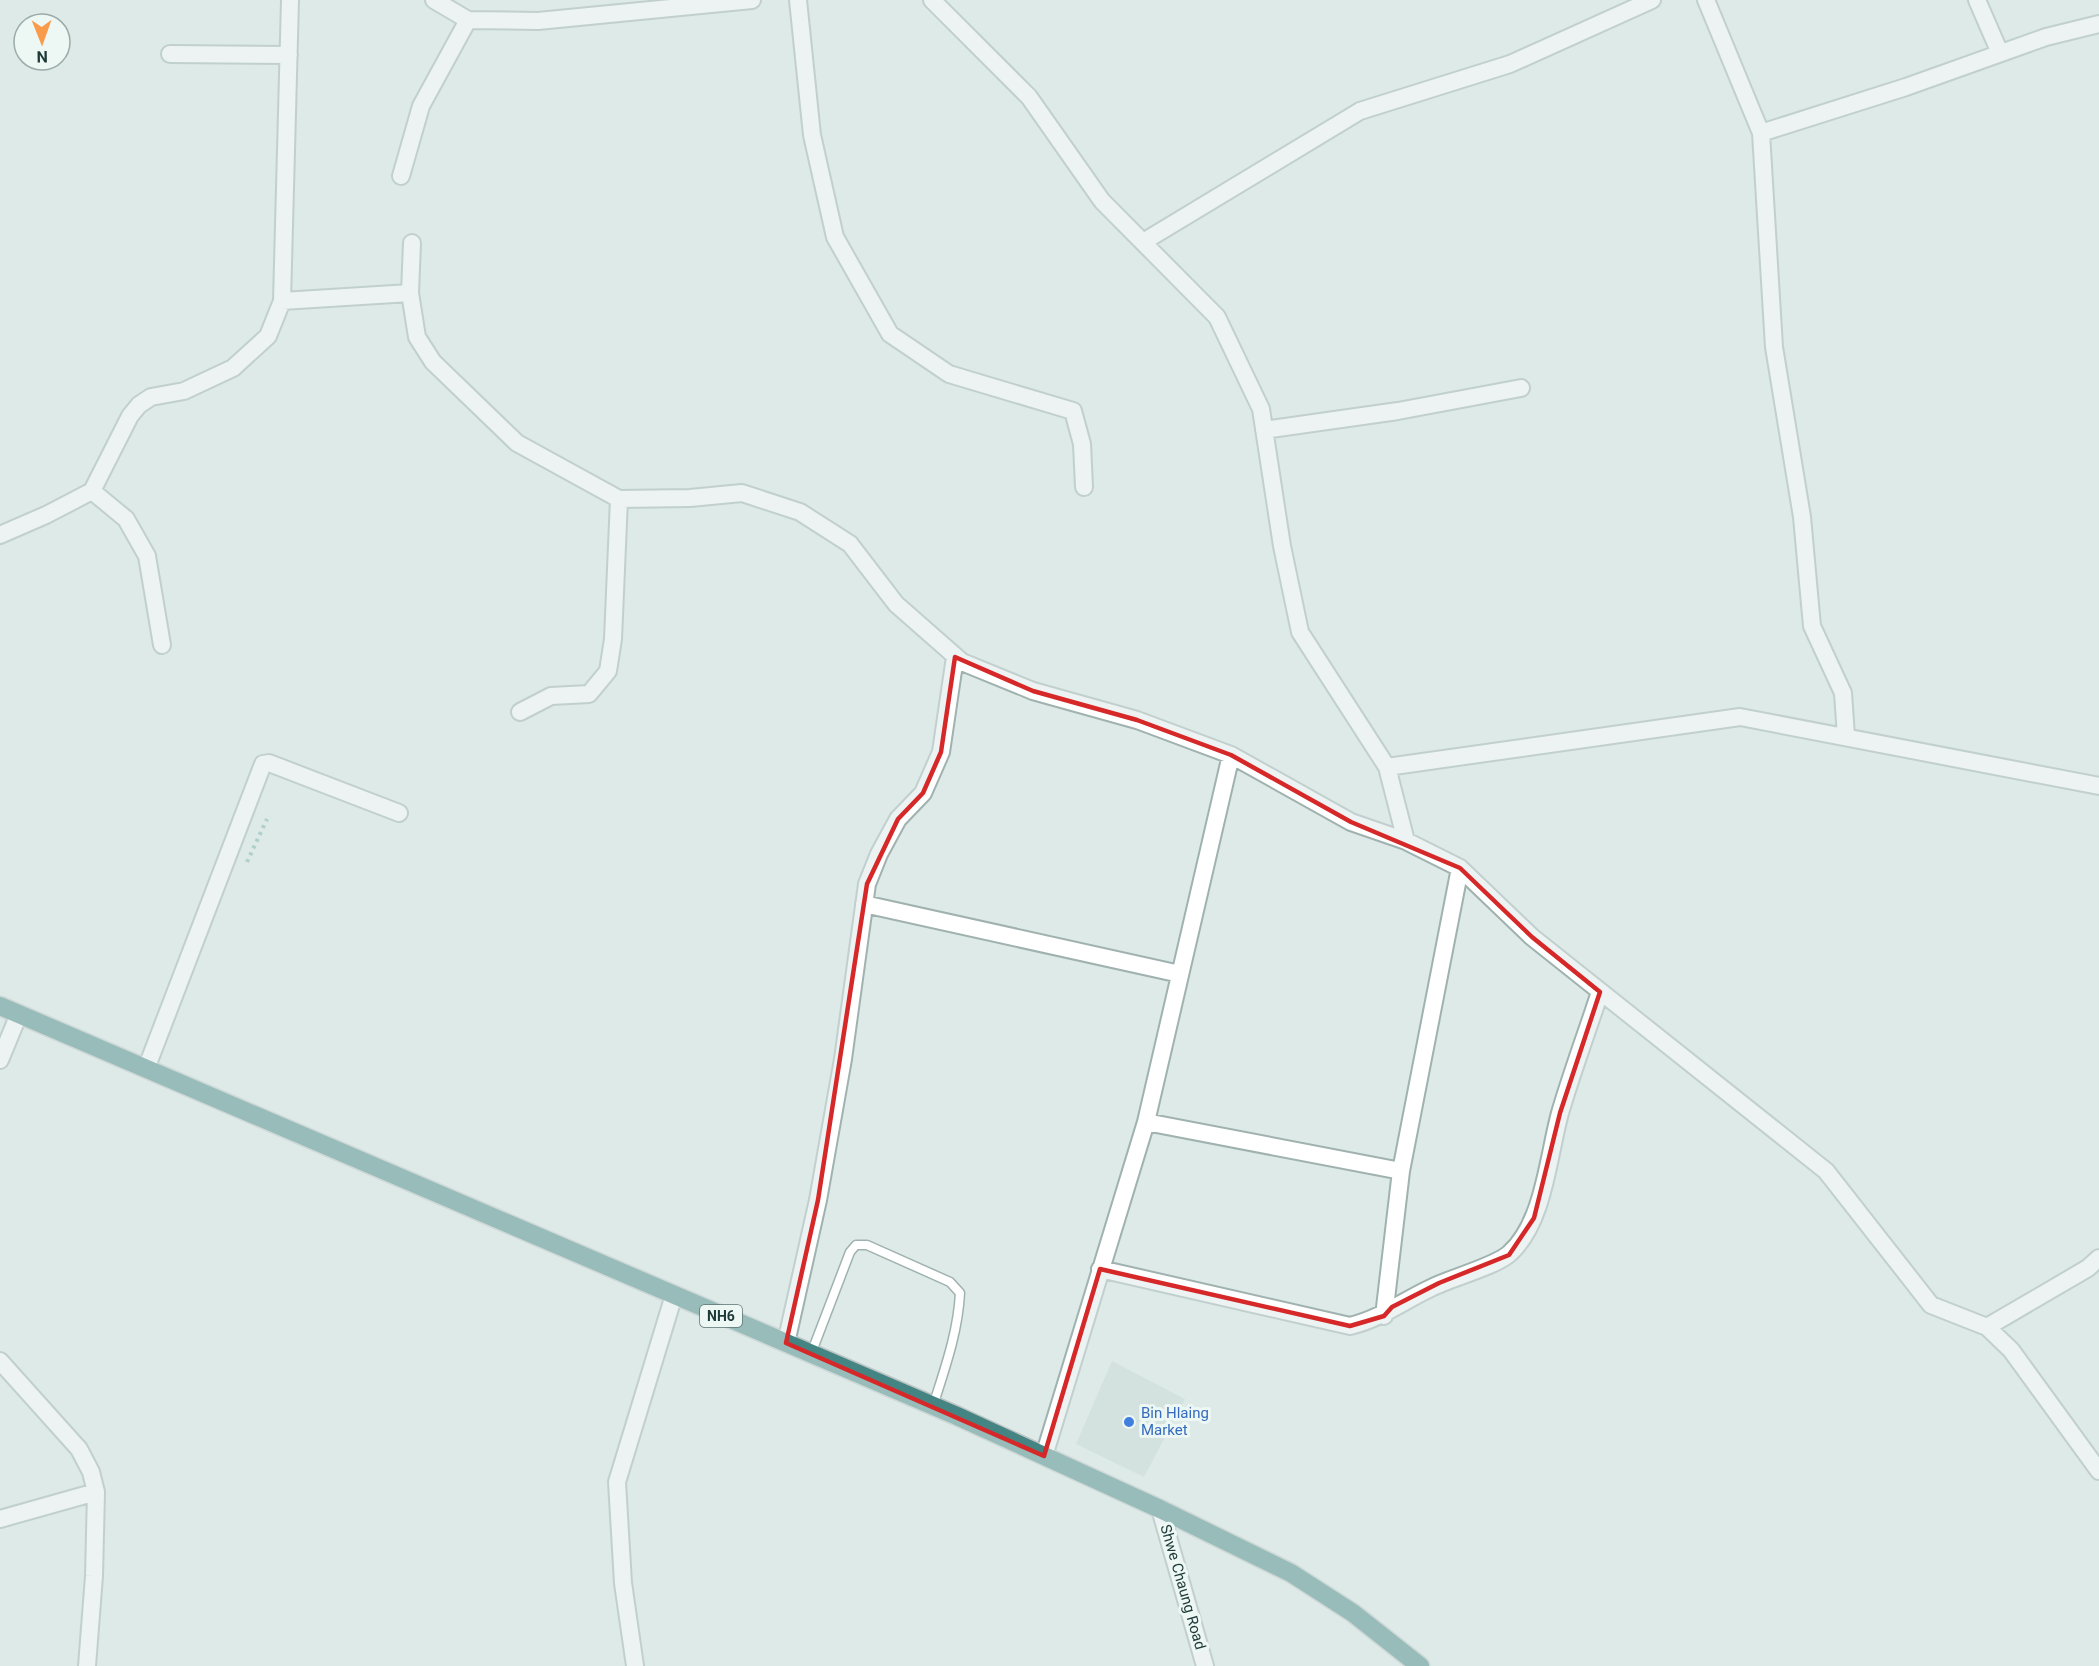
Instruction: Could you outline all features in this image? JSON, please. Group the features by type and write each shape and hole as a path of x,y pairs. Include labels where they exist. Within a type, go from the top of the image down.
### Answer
{"highway":[{"name":"NH6","path":"0,1006 933,1406 1160,1509 1291,1573 1353,1613 1420,1666"}],"street":[{"path":"0,535 46,515 92,491 130,416 139,405 151,397 184,391 233,368 268,336 282,301 290,0"},
{"path":"434,0 468,20 538,21 680,8 719,1 752,0"},
{"path":"798,0 812,135 835,237 890,334 949,374 1073,411 1082,444 1084,487"},
{"path":"932,0 1029,97 1102,201 1217,317 1261,409 1282,546 1300,632 1387,767 1406,841"},
{"path":"1143,242 1360,111 1510,64 1652,0"},
{"path":"1706,0 1761,133 1774,347 1802,517 1812,626 1843,693 1845,736"},
{"path":"1977,0 2000,53"},
{"path":"401,176 421,106 468,20"},
{"path":"1761,133 1906,87 2046,37 2099,24"},
{"path":"170,54 289,55"},
{"path":"412,243 410,293 417,337 433,362 517,443 619,500 742,494 800,512 850,544 896,604 962,662 1034,691 1137,720 1231,755 1351,822 1406,841 1460,868 1532,938 1826,1171 1930,1305 1987,1327 2011,1350 2099,1471"},
{"path":"282,301 410,293"},
{"path":"1264,430 1398,411 1521,388"},
{"path":"92,491 126,519 147,556 162,645"},
{"path":"520,712 551,696 589,694 608,671 613,639 619,500"},
{"path":"786,1344 822,1177 843,1059 867,884 879,854 898,819 923,793 941,752 955,657"},
{"path":"1387,767 1740,717 2099,786"},
{"path":"1044,1456 1146,1122 1231,755"},
{"path":"146,1069 262,764 269,763 399,813"},
{"path":"1384,1316 1401,1171 1460,868"},
{"path":"864,904 1180,974"},
{"path":"1100,1269 1350,1326 1384,1316 1392,1307 1439,1283 1509,1255 1524,1238 1534,1218 1560,1113 1600,992"},
{"path":"0,1060 19,1014"},
{"path":"1146,1122 1401,1171"},
{"path":"1987,1327 2088,1268 2099,1258"},
{"path":"634,1666 623,1583 617,1482 674,1295"},
{"path":"0,1361 79,1449 91,1472 96,1492 94,1576 87,1666"},
{"path":"0,1519 96,1492"},
{"name":"Shwe Chaung Road","path":"1160,1509 1206,1666"}],"lane":[{"path":"811,1354 850,1252 856,1245 867,1245 950,1282 960,1293 958,1317 951,1349 933,1406"}],"highlighted area":[{"path":"955,657 1033,691 1137,720 1231,755 1351,822 1460,868 1532,937 1600,992 1560,1113 1534,1218 1509,1255 1439,1283 1392,1307 1384,1316 1350,1326 1100,1269 1044,1456 786,1343 818,1200 867,884 898,819 923,793 941,752"}],"shaded area":[{"name":"Bin Hlaing Market","path":"1112,1361 1185,1399 1144,1477 1076,1444"}],"place":[{"name":"Bin Hlaing Market","path":"1129,1422"}]}
